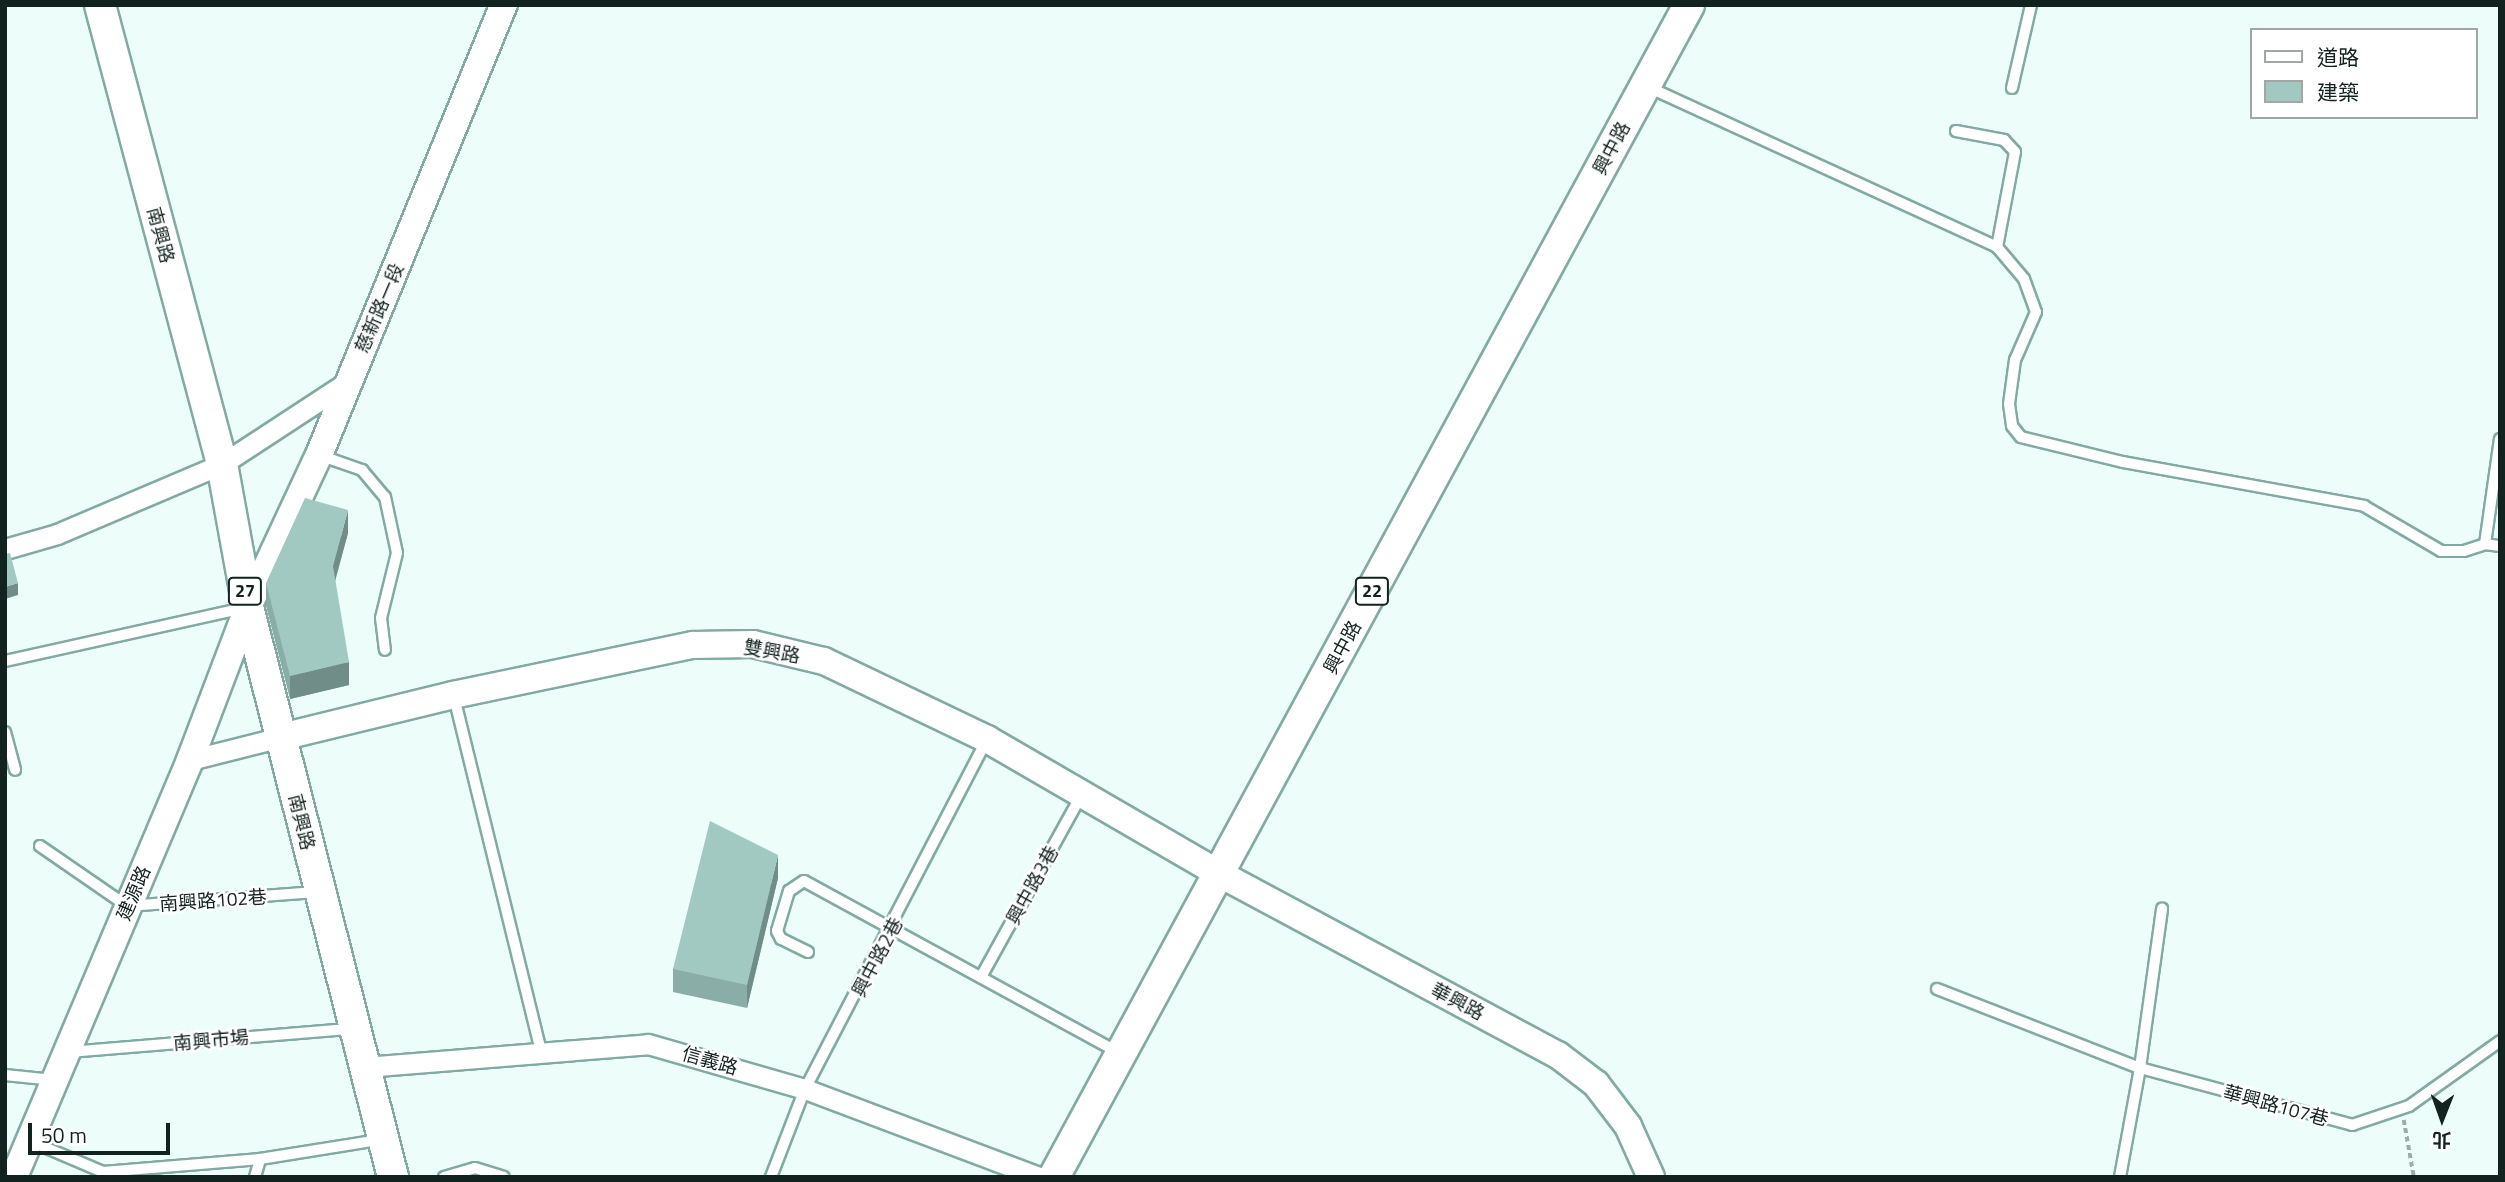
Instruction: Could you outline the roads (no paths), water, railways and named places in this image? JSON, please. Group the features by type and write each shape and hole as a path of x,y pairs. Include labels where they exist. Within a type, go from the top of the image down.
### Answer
{"main road":[{"name":"南興路","path":"100,5 222,464 248,607 365,1067 386,1139 393,1177"},
{"name":"慈新路一段","path":"248,607 319,455 346,383 504,5"},
{"name":"興中路","path":"1054,1177 1689,5"},
{"name":"建源路","path":"17,1160 55,1080 190,760 248,607"},
{"name":"雙興路","path":"281,737 453,695 693,645 752,644 824,661 987,739 1083,792 1220,874"},
{"name":"華興路","path":"1220,874 1558,1055 1596,1084 1628,1126 1647,1173"}],"street":[{"path":"5,549 57,534 222,464 346,383"},
{"path":"190,760 281,737"},
{"name":"信義路","path":"365,1067 541,1050 648,1044 806,1089 1039,1177"}],"lane":[{"path":"2012,88 2031,5"},
{"path":"1645,85 1997,247 2024,279 2036,312 2015,360 2009,404 2012,426 2021,437 2123,462 2364,506 2441,551 2464,551 2485,544 2500,546"},
{"path":"1956,131 2004,140 2015,152 1997,247"},
{"path":"2485,544 2500,439"},
{"path":"319,455 362,470 385,497 397,553 381,618 385,650"},
{"path":"5,661 248,607"},
{"path":"453,695 541,1050"},
{"path":"5,732 15,770"},
{"name":"興中路2巷","path":"771,1177 806,1089 892,930 987,739"},
{"name":"興中路3巷","path":"981,977 1083,792"},
{"path":"40,846 127,906"},
{"path":"808,952 781,939 777,931 789,891 804,881 1119,1054"},
{"name":"南興路102巷","path":"127,906 320,892"},
{"path":"2120,1177 2140,1068 2162,909"},
{"name":"華興路107巷","path":"1937,989 2140,1068 2351,1125 2402,1108 2500,1041"},
{"name":"南興市場","path":"66,1052 355,1028"},
{"path":"5,1075 55,1080"},
{"path":"17,1160 103,1172 260,1159 386,1139"},
{"path":"256,1177 260,1159"},
{"path":"443,1177 475,1168 504,1176"}]}
